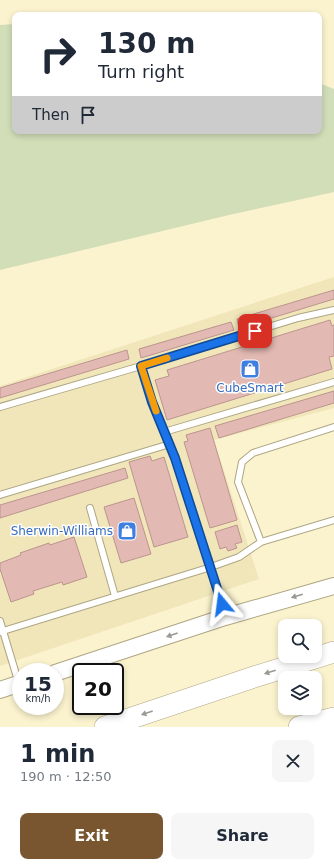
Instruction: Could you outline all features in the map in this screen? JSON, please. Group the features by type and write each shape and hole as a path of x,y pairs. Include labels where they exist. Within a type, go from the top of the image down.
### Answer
{"highway":[{"path":"105,727 334,652"},
{"path":"299,727 334,718"}],"main road":[{"path":"64,670 225,617 334,586"},
{"path":"0,690 12,686"}],"lane":[{"path":"0,407 298,318 334,310"},
{"path":"141,366 152,402 170,444 211,567 225,617"},
{"path":"164,432 334,382"},
{"path":"261,542 238,482 242,462 253,453 334,427"},
{"path":"0,495 170,444"},
{"path":"90,508 115,596"},
{"path":"1,631 211,567 239,557 261,542 334,520"},
{"path":"0,622 1,631 12,663"}],"shaded area":[{"path":"334,277 334,408 214,440 259,579 0,666 0,386"}],"green space":[{"path":"12,24 12,134 322,134 322,84 334,89 334,192 229,215 0,270 0,25"}],"building":[{"path":"334,290 334,299 239,328 237,319"},
{"name":"CubeSmart","path":"330,320 332,326 334,325 334,356 329,357 332,369 167,420 155,380 169,376 167,370"},
{"path":"231,322 234,330 141,358 139,349"},
{"path":"127,350 129,359 0,398 0,388"},
{"name":"CubeSmart","path":"334,391 334,403 219,438 215,426"},
{"name":"CubeSmart","path":"210,428 237,520 210,528 184,442 188,441 186,435"},
{"path":"150,456 152,461 164,457 188,537 154,547 129,462"},
{"path":"125,468 128,478 0,518 0,505"},
{"name":"Sherwin-Williams","path":"134,498 151,554 121,563 104,507"},
{"path":"237,525 242,542 235,544 237,548 228,551 226,547 220,549 215,532"},
{"path":"74,537 87,577 63,585 62,582 33,591 34,594 11,602 0,569 0,563 21,555 20,553 49,543 50,545"}],"slow traffic":[{"path":"156,411 141,366 167,358"}],"place":[{"name":"CubeSmart","path":"250,369"},
{"name":"Sherwin-Williams","path":"127,531"}],"route":[{"path":"222,604 175,458 152,402 141,366 255,331"}]}
